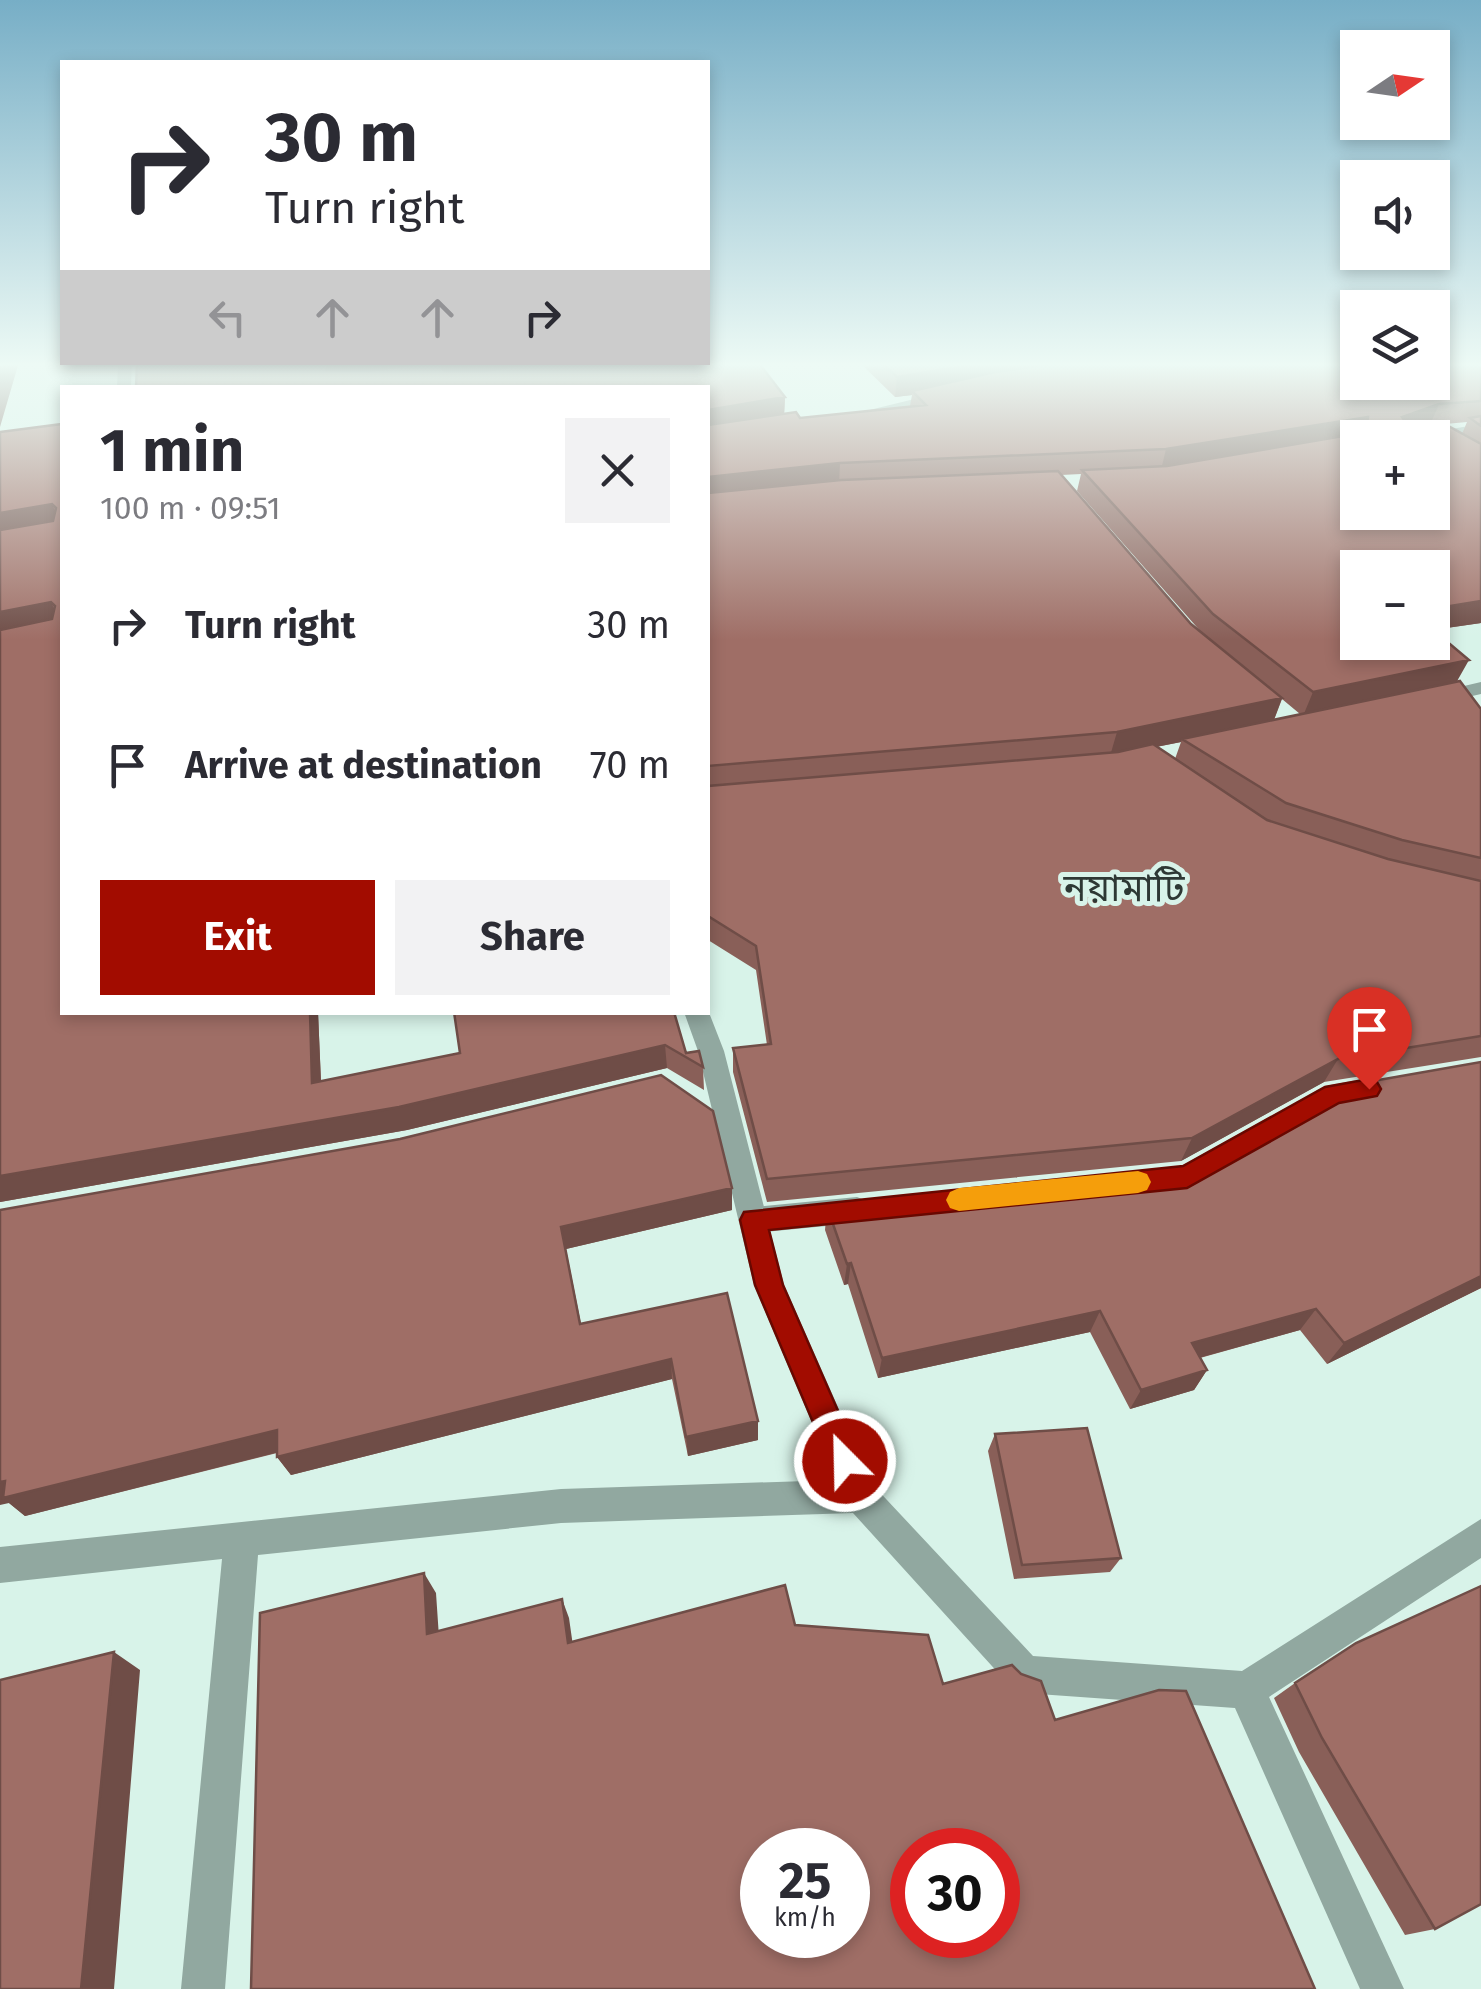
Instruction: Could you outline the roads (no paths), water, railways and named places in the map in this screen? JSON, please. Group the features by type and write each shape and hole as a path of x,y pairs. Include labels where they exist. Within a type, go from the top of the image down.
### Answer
{"street":[{"path":"1407,704 1480,690"},
{"path":"697,1015 711,1051 769,1285 860,1496 1024,1674 1246,1690 1481,1538"},
{"path":"1167,1179 1187,1177 1334,1094 1404,1084"},
{"path":"699,1105 730,1126"},
{"path":"754,1220 892,1206"},
{"path":"0,1566 560,1506 860,1496"},
{"path":"202,1989 241,1542"},
{"path":"1246,1690 1382,1989"}],"district":[{"name":"নয়ামাটি","path":"1124,888"}]}
